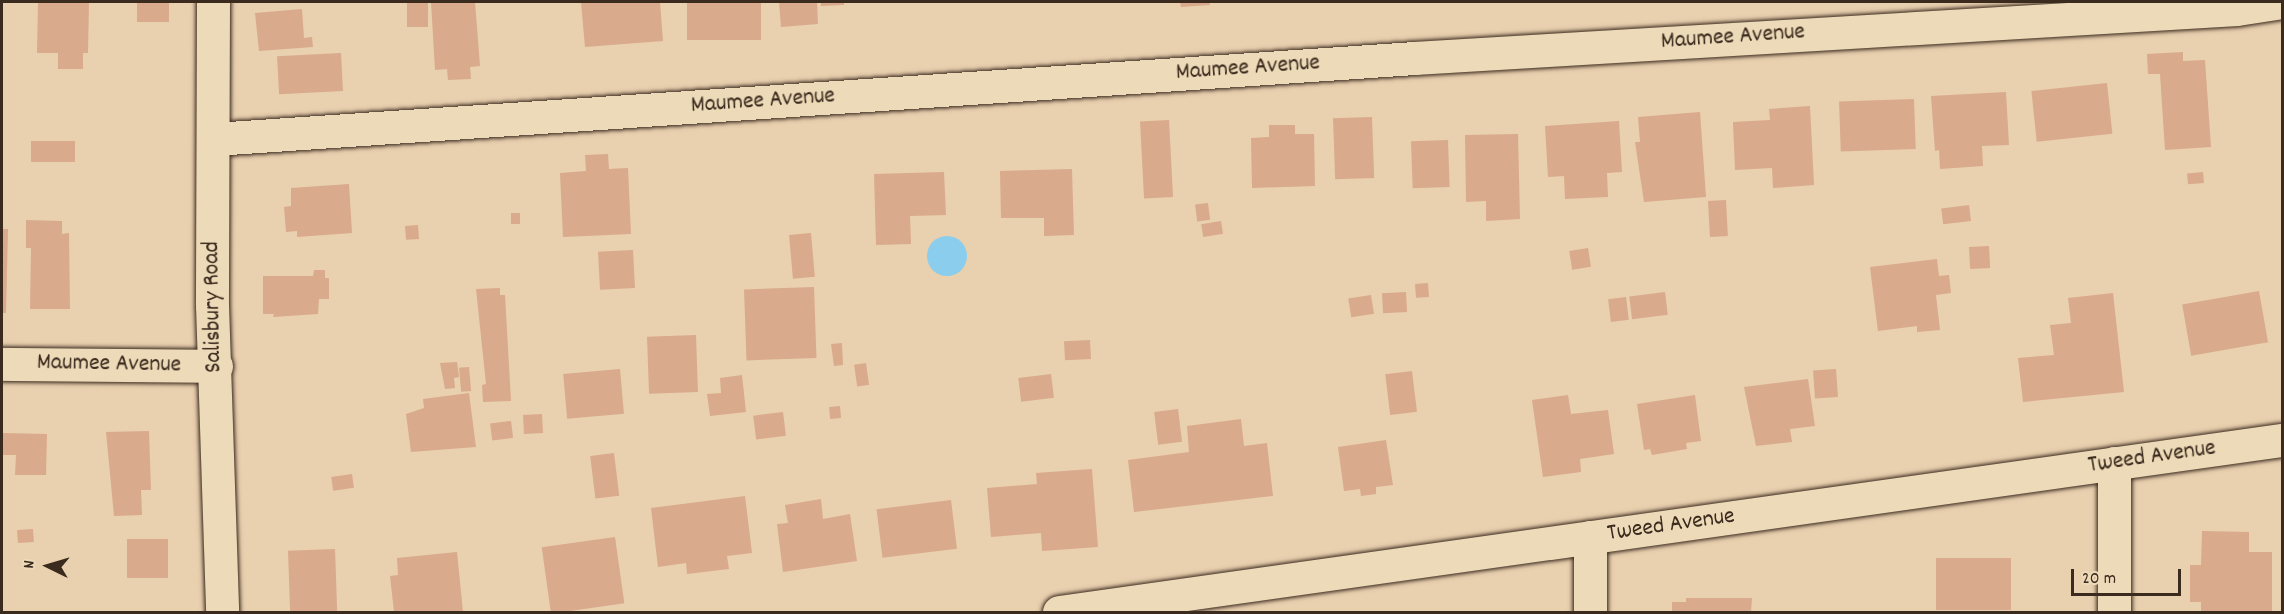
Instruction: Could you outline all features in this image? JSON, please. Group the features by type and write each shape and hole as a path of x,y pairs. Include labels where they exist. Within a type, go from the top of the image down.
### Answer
{"street":[{"name":"Salisbury Road","path":"213,2 216,366 222,612"},
{"name":"Maumee Avenue","path":"214,139 1390,60 2236,9 2283,2"},
{"name":"Maumee Avenue","path":"2,364 216,366"},
{"name":"Tweed Avenue","path":"1059,612 2283,440"},
{"path":"2114,464 2114,612"},
{"path":"1590,537 1590,612"}],"water":[{"path":"947,236 961,242 967,256 961,270 947,276 933,270 927,256 933,242"}],"building":[{"path":"38,2 89,2 88,53 83,53 83,69 58,69 58,53 37,53"},
{"path":"137,2 169,2 169,22 137,22"},
{"path":"407,2 428,2 428,27 407,27"},
{"path":"431,2 475,2 480,66 470,67 471,79 448,80 447,69 435,70"},
{"path":"581,2 660,2 663,41 585,47"},
{"path":"687,2 761,2 761,40 687,40"},
{"path":"779,2 817,2 818,24 781,27"},
{"path":"821,2 844,2 844,5 821,6"},
{"path":"1180,2 1209,2 1210,5 1181,7"},
{"path":"302,9 304,38 312,37 313,47 259,51 255,13"},
{"path":"2183,52 2183,61 2205,60 2211,147 2165,150 2160,74 2148,74 2147,54"},
{"path":"341,53 343,91 279,94 277,56"},
{"path":"2107,83 2112,134 2037,142 2031,91"},
{"path":"2006,92 2009,145 1982,146 1983,166 1940,169 1939,150 1935,151 1931,96"},
{"path":"1914,99 1916,149 1841,152 1839,102"},
{"path":"1810,106 1814,185 1773,188 1772,168 1735,170 1733,122 1770,120 1769,109"},
{"path":"1700,112 1706,197 1644,202 1635,142 1640,142 1638,117"},
{"path":"1372,117 1374,178 1335,179 1333,118"},
{"path":"1169,120 1173,197 1144,198 1140,122"},
{"path":"1619,121 1622,172 1607,173 1608,197 1565,199 1564,176 1548,177 1545,126"},
{"path":"1269,125 1295,125 1295,134 1314,134 1315,186 1252,188 1251,138 1269,137"},
{"path":"1518,134 1520,219 1486,221 1486,201 1466,202 1465,135"},
{"path":"1448,140 1450,187 1413,188 1411,141"},
{"path":"31,141 75,141 75,162 31,162"},
{"path":"608,154 609,169 628,168 631,234 563,237 560,173 586,171 585,155"},
{"path":"1072,169 1074,235 1044,236 1044,218 1001,218 1000,171"},
{"path":"944,172 946,215 910,216 911,244 876,245 874,174"},
{"path":"2203,172 2204,183 2188,184 2187,173"},
{"path":"349,184 352,233 297,237 297,231 286,232 284,207 291,206 291,188"},
{"path":"1726,200 1728,236 1710,237 1708,201"},
{"path":"1208,203 1210,220 1197,221 1195,205"},
{"path":"1969,205 1971,221 1943,224 1941,208"},
{"path":"511,213 520,213 520,224 511,224"},
{"path":"26,220 62,221 62,234 69,233 70,309 30,309 31,248 26,248"},
{"path":"1221,221 1223,234 1203,237 1201,224"},
{"path":"418,225 419,239 406,240 405,226"},
{"path":"2,229 8,229 6,313 2,313"},
{"path":"811,233 815,277 793,279 789,235"},
{"path":"1989,246 1990,268 1970,269 1969,247"},
{"path":"1588,248 1591,267 1572,270 1569,251"},
{"path":"633,250 635,288 600,290 598,252"},
{"path":"1937,259 1939,276 1949,275 1951,293 1936,295 1940,330 1917,332 1917,326 1878,331 1870,267"},
{"path":"314,270 325,270 325,278 329,278 329,299 319,299 318,314 273,317 274,314 263,314 263,276 313,276"},
{"path":"1428,283 1429,297 1416,298 1415,284"},
{"path":"814,287 816,358 747,360 744,289"},
{"path":"500,288 500,295 505,295 511,401 483,402 482,385 486,384 476,289"},
{"path":"2259,291 2268,342 2191,356 2182,305"},
{"path":"1406,292 1407,312 1383,313 1382,293"},
{"path":"1665,292 1668,315 1632,319 1629,296"},
{"path":"2113,293 2124,392 2023,402 2018,358 2054,355 2050,325 2071,323 2068,298"},
{"path":"1371,295 1374,314 1351,317 1348,299"},
{"path":"1626,297 1629,320 1611,322 1608,299"},
{"path":"696,335 698,392 649,394 647,337"},
{"path":"1090,340 1091,359 1065,360 1064,341"},
{"path":"842,343 843,365 834,366 831,344"},
{"path":"457,362 459,377 454,378 455,388 445,389 440,363"},
{"path":"866,363 869,385 857,386 854,365"},
{"path":"469,367 471,391 461,392 459,368"},
{"path":"620,369 624,414 567,419 563,374"},
{"path":"1836,369 1838,397 1815,399 1813,371"},
{"path":"1412,371 1417,412 1390,415 1385,374"},
{"path":"1051,374 1054,398 1021,402 1018,378"},
{"path":"742,375 746,412 710,416 707,394 721,393 720,378"},
{"path":"1808,379 1815,426 1790,429 1792,442 1756,446 1744,387"},
{"path":"469,393 476,447 411,452 406,414 424,408 423,399"},
{"path":"1568,395 1571,414 1608,410 1614,454 1580,459 1581,472 1543,477 1532,400"},
{"path":"1695,395 1701,441 1686,443 1687,449 1652,455 1650,449 1644,450 1637,404"},
{"path":"840,406 841,418 830,419 829,407"},
{"path":"1178,409 1182,442 1158,445 1154,412"},
{"path":"783,412 786,436 756,439 753,416"},
{"path":"542,414 543,433 524,434 523,415"},
{"path":"1241,419 1244,446 1267,443 1273,496 1134,512 1128,460 1189,452 1187,426"},
{"path":"511,421 513,438 492,440 490,424"},
{"path":"149,431 151,490 141,490 142,515 114,516 106,432"},
{"path":"2,433 47,434 46,475 15,475 16,455 2,455"},
{"path":"1386,440 1393,485 1376,487 1376,494 1361,496 1360,489 1344,491 1338,447"},
{"path":"614,453 619,496 595,499 590,456"},
{"path":"1092,469 1098,547 1042,551 1041,533 991,537 987,488 1037,484 1036,473"},
{"path":"352,474 354,488 333,491 331,477"},
{"path":"745,496 752,553 727,556 729,569 687,574 686,563 658,567 651,508"},
{"path":"821,499 823,519 850,514 857,561 783,572 777,524 788,523 785,505"},
{"path":"951,500 957,549 883,558 877,509"},
{"path":"33,529 34,542 18,543 17,530"},
{"path":"2202,531 2249,532 2249,552 2272,552 2272,612 2201,612 2201,602 2190,602 2190,565 2201,565"},
{"path":"615,537 624,603 551,612 542,547"},
{"path":"127,539 168,539 168,578 127,578"},
{"path":"335,549 337,612 290,612 288,551"},
{"path":"457,552 463,612 394,612 390,576 398,575 397,558"},
{"path":"1936,558 2011,558 2011,610 1936,610"},
{"path":"1686,598 1752,598 1751,612 1672,612 1672,602 1686,602"}]}
